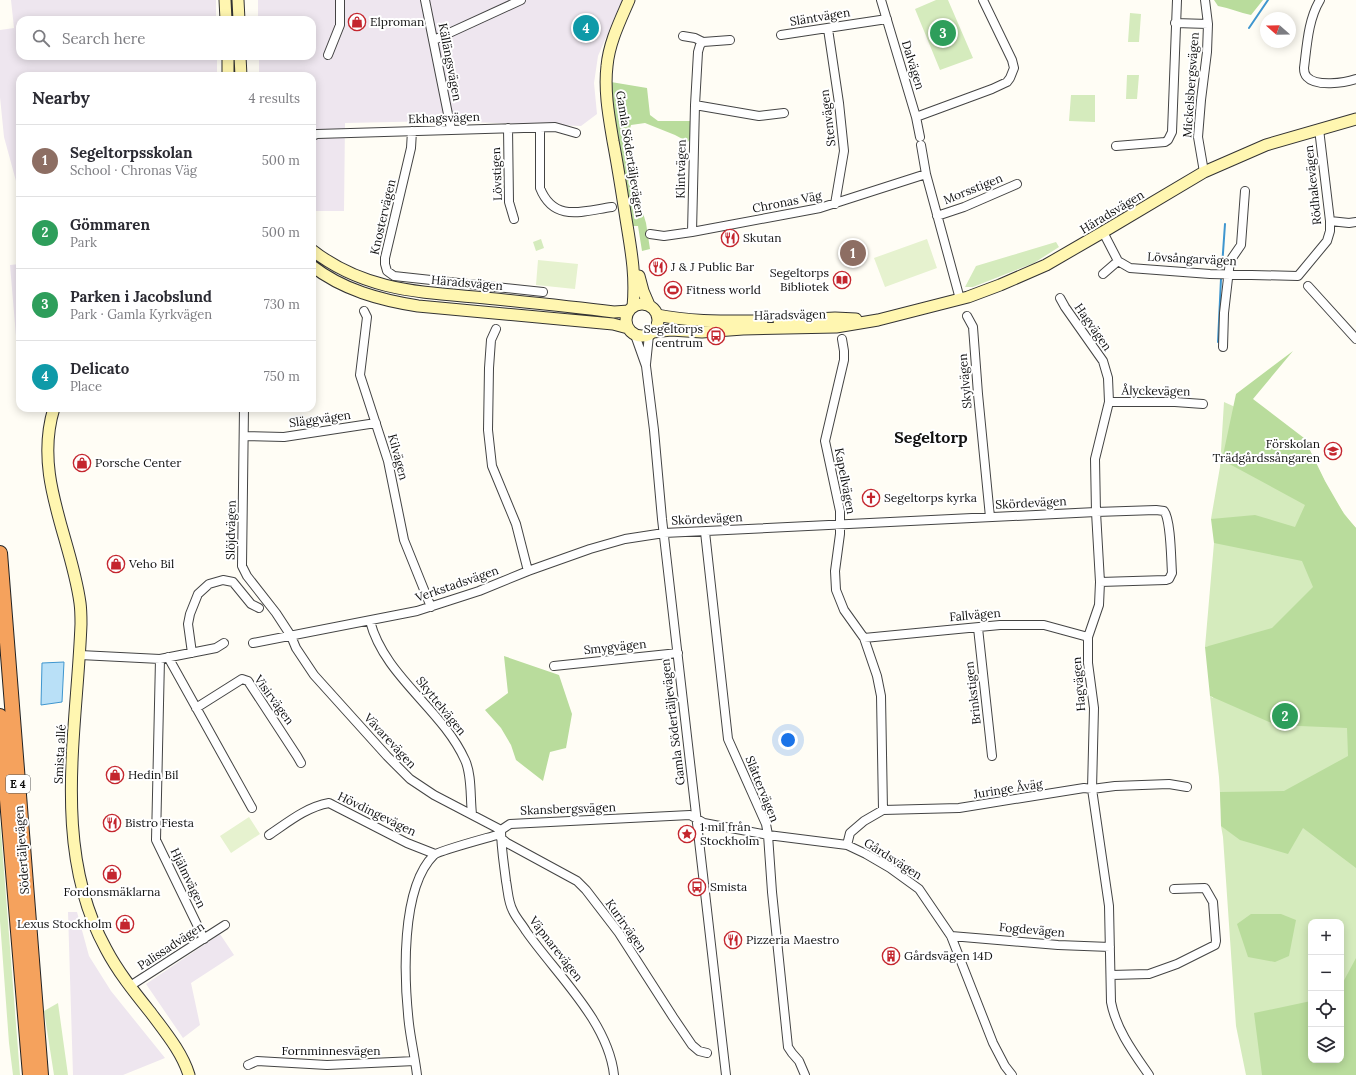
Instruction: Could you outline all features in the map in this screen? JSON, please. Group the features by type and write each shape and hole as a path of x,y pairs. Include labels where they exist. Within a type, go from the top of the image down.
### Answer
{"highway":[{"name":"Södertäljevägen","path":"0,553 35,1015 41,1075"},
{"name":"Södertäljevägen","path":"0,716 30,1075"}],"street":[{"path":"225,0 226,16"},
{"path":"238,0 238,16"},
{"path":"328,55 340,25 340,0"},
{"name":"Källängsvägen","path":"425,0 451,129"},
{"path":"434,40 521,0"},
{"name":"Gamla Södertäljevägen","path":"629,0 610,50 606,84 610,125 634,267 631,309"},
{"name":"Dalvägen","path":"881,0 916,117 926,174"},
{"path":"916,117 992,89 1007,82 1010,78 1014,68 1012,60 982,0"},
{"name":"Mickelsbergsvägen","path":"1116,146 1165,142 1170,137 1172,132 1173,113 1177,0"},
{"name":"Mickelsbergsvägen","path":"1204,172 1198,137 1207,52 1208,24 1205,0"},
{"path":"1320,0 1315,8 1312,18 1304,68 1305,74 1315,82 1345,83 1356,79"},
{"name":"Släntvägen","path":"781,35 887,19"},
{"name":"Mickelsbergsvägen","path":"1175,24 1208,24"},
{"name":"Stenvägen","path":"828,29 839,103 844,151 835,204"},
{"path":"683,36 695,38 702,42 730,40"},
{"name":"Klintvägen","path":"692,232 695,106 698,52 702,42"},
{"path":"228,60 228,72"},
{"path":"240,60 241,72"},
{"path":"695,106 759,116 784,113"},
{"name":"Häradsvägen","path":"651,333 671,330 702,332 743,329 836,327 878,320 960,299 1000,285 1046,265 1204,172 1266,145 1356,119"},
{"name":"Ekhagsvägen","path":"316,134 451,129 555,127 576,133"},
{"name":"Lövstigen","path":"508,128 509,202 514,219"},
{"path":"540,128 540,188 548,202 558,209 570,213 612,207"},
{"name":"Rödhakevägen","path":"1298,276 1327,241 1330,231 1319,129"},
{"name":"Knostervägen","path":"412,131 411,148 385,258 387,272 394,276 543,292"},
{"path":"926,174 960,299"},
{"name":"Chronas Väg","path":"650,234 664,236 793,214 835,204 926,174"},
{"name":"Morsstigen","path":"937,216 964,207 1017,184"},
{"path":"1223,347 1224,313 1228,274 1230,261 1241,245 1245,191"},
{"path":"1330,221 1356,222"},
{"path":"1103,232 1118,262 1103,274"},
{"name":"Häradsvägen","path":"316,253 350,274 383,285 412,292 497,299 614,312 631,309"},
{"name":"Lövsångarvägen","path":"1118,262 1130,268 1210,274 1298,276"},
{"name":"Gamla Södertäljevägen","path":"634,267 640,278 649,306"},
{"path":"316,269 329,278 359,292 392,302 426,307 613,324 632,332 642,336 651,333 658,325 655,310 642,304 631,309 626,318 632,332"},
{"path":"1308,286 1356,339"},
{"name":"Hagvägen","path":"1060,298 1103,361 1108,378 1109,402 1094,459 1100,582 1099,605 1088,636 1088,663 1094,708 1092,789 1109,906 1111,1002 1113,1014 1131,1050 1149,1075"},
{"name":"Kilvägen","path":"364,311 367,317 360,375 388,461 404,540 431,607"},
{"name":"Häradsvägen","path":"657,315 672,318 703,320 769,321 834,318 878,320"},
{"name":"Skylvägen","path":"968,316 973,326 990,517"},
{"path":"496,329 491,340 489,368 488,430 491,459 492,466 516,524 528,571"},
{"name":"Gamla Södertäljevägen","path":"632,332 646,366 726,1075"},
{"name":"Gamla Södertäljevägen","path":"646,366 651,333"},
{"name":"Kapellvägen","path":"842,339 844,360 824,441 840,511 841,524 835,571 836,590 844,610 864,638 877,676 881,696 884,810"},
{"name":"Ålyckevägen","path":"1109,402 1175,402 1203,404"},
{"name":"Smista allé","path":"53,412 49,430 49,476 54,505 74,573 80,602 80,655 74,735 71,810 75,858 90,915 106,949 130,986 165,1032 183,1060 189,1075"},
{"name":"Slöjdvägen","path":"244,412 242,566 247,576 276,613 291,636"},
{"name":"Släggvägen","path":"244,436 284,437 376,423"},
{"name":"Skördevägen","path":"664,533 1096,512 1164,511 1166,514 1172,574 1169,579 1100,582"},
{"name":"Slåttervägen","path":"705,532 728,740 766,824 788,1047 799,1061 806,1075"},
{"name":"Verkstadsvägen","path":"253,643 416,612 479,591 528,571 591,549 625,539 664,533"},
{"path":"192,653 188,624 190,614 198,594 208,584 223,580 233,582 251,604 259,608"},
{"name":"Skyttelvägen","path":"370,621 372,630 387,658 446,730 465,761 469,775 472,814"},
{"name":"Fallvägen","path":"864,638 1000,625 1044,625 1088,636"},
{"name":"Brinkstigen","path":"978,628 992,756"},
{"name":"Vävarevägen","path":"291,636 296,648 314,675 387,756 410,779 434,795 472,814 501,834"},
{"path":"80,655 164,658 216,648 224,643"},
{"name":"Smygvägen","path":"554,666 678,653"},
{"path":"164,658 196,708 252,808"},
{"name":"Hjälmvägen","path":"164,658 156,840 204,939"},
{"name":"Visirvägen","path":"196,708 242,679 248,681 301,764"},
{"name":"Juringe Åväg","path":"847,845 850,833 864,821 884,810 959,808 1084,788 1092,789 1115,786 1169,784 1187,788"},
{"name":"Hövdingevägen","path":"269,835 305,811 319,805 329,803 407,843 435,854"},
{"name":"Skansbergsvägen","path":"435,854 501,834 510,824 690,815 698,820"},
{"name":"Gårdsvägen","path":"698,820 704,823 768,835 847,845 866,854 919,889 951,936 993,1043 1005,1066 1012,1075"},
{"name":"Kurirvägen","path":"501,834 507,842 577,881 586,890 619,933 692,1045 699,1051 707,1053"},
{"name":"Väpnarevägen","path":"501,834 509,902 513,912 541,952 568,982 586,1010 606,1045 613,1066 614,1075"},
{"path":"417,1075 409,1025 407,997 406,965 410,913 416,883 423,868 435,854"},
{"path":"1111,975 1149,974 1177,964 1215,945 1213,902 1205,888 1174,889"},
{"name":"Palissadvägen","path":"130,986 224,925"},
{"name":"Fogdevägen","path":"951,936 1058,945 1110,947"},
{"name":"Fornminnesvägen","path":"248,1065 257,1062 327,1064 415,1061"}],"shaded area":[{"path":"11,0 216,0 216,16 16,16 16,60 217,60 217,72 16,72 16,181 4,137 0,97 0,30 14,28"},
{"path":"258,0 622,0 598,56 594,83 597,114 581,126 441,121 345,123 344,211 316,211 316,72 259,72 259,60 316,60 316,16 258,16"},
{"path":"16,264 16,336 10,265"},
{"path":"68,912 77,912 89,956 111,991 165,1058 123,1075 73,1075"},
{"path":"220,934 234,955 191,983 200,1025 183,1038 146,984"}],"green space":[{"path":"936,0 948,0 973,58 940,70 915,9"},
{"path":"1214,0 1263,0 1251,15 1218,6"},
{"path":"1130,13 1141,14 1139,42 1128,42"},
{"path":"1127,75 1139,75 1137,99 1126,99"},
{"path":"611,82 647,88 650,115 658,121 692,121 691,136 688,142 645,123 631,125 626,143 636,190 646,223 650,249 642,251 638,226 630,226 616,141"},
{"path":"1071,95 1095,95 1095,122 1069,121"},
{"path":"541,239 544,248 536,251 533,242"},
{"path":"927,239 937,268 885,287 874,258"},
{"path":"1056,242 1059,247 1034,263 973,287 965,287 976,266"},
{"path":"538,260 578,264 575,289 536,285"},
{"path":"1293,351 1253,399 1304,438 1325,481 1344,514 1356,528 1356,868 1303,828 1288,854 1240,840 1221,826 1220,792 1284,791 1348,756 1347,728 1276,725 1210,696 1205,647 1272,628 1313,587 1302,561 1214,543 1211,519 1255,515 1295,527 1305,505 1222,460 1236,394"},
{"path":"1224,402 1304,438 1333,496 1347,518 1356,528 1356,1075 1246,1075 1236,1026 1221,826 1219,777 1210,696 1213,698 1210,646 1205,647 1214,543 1216,543 1218,519 1211,519 1220,467"},
{"path":"504,656 559,675 572,714 566,748 550,752 543,781 516,760 511,745 501,728 485,710 508,693"},
{"path":"249,817 260,834 231,853 220,836"},
{"path":"0,820 20,1075 13,1075 9,1043 0,921"},
{"path":"1251,914 1281,914 1296,920 1289,956 1275,962 1248,957 1237,924"},
{"path":"1356,958 1356,1075 1262,1075 1254,1013 1308,1002 1308,1063 1344,1063 1344,980"},
{"path":"58,1003 68,1075 54,1075 44,1011"}],"water":[{"path":"64,662 62,702 41,705 42,663"}],"waterway":[{"path":"1249,28 1268,0"},
{"path":"1222,267 1225,224"},
{"path":"1218,342 1221,279"}],"place":[{"name":"Elproman","path":"357,22"},
{"name":"Delicato","path":"586,28"},
{"name":"Parken i Jacobslund","path":"943,33"},
{"name":"Skutan","path":"730,238"},
{"name":"Segeltorpsskolan","path":"853,253"},
{"name":"J & J Public Bar","path":"658,267"},
{"name":"Segeltorps Bibliotek","path":"842,280"},
{"name":"Fitness world","path":"673,290"},
{"name":"Segeltorps centrum","path":"716,336"},
{"name":"Förskolan Trädgårdssångaren","path":"1333,451"},
{"name":"Porsche Center","path":"82,463"},
{"name":"Segeltorps kyrka","path":"871,498"},
{"name":"Veho Bil","path":"116,564"},
{"name":"Gömmaren","path":"1285,716"},
{"name":"Hedin Bil","path":"115,775"},
{"name":"Bistro Fiesta","path":"112,823"},
{"name":"1 mil från Stockholm","path":"687,834"},
{"name":"Fordonsmäklarna","path":"112,874"},
{"name":"Smista","path":"697,887"},
{"name":"Lexus Stockholm","path":"125,924"},
{"name":"Pizzeria Maestro","path":"733,940"},
{"name":"Gårdsvägen 14D","path":"891,956"}],"district":[{"name":"Segeltorp","path":"931,437"}]}
